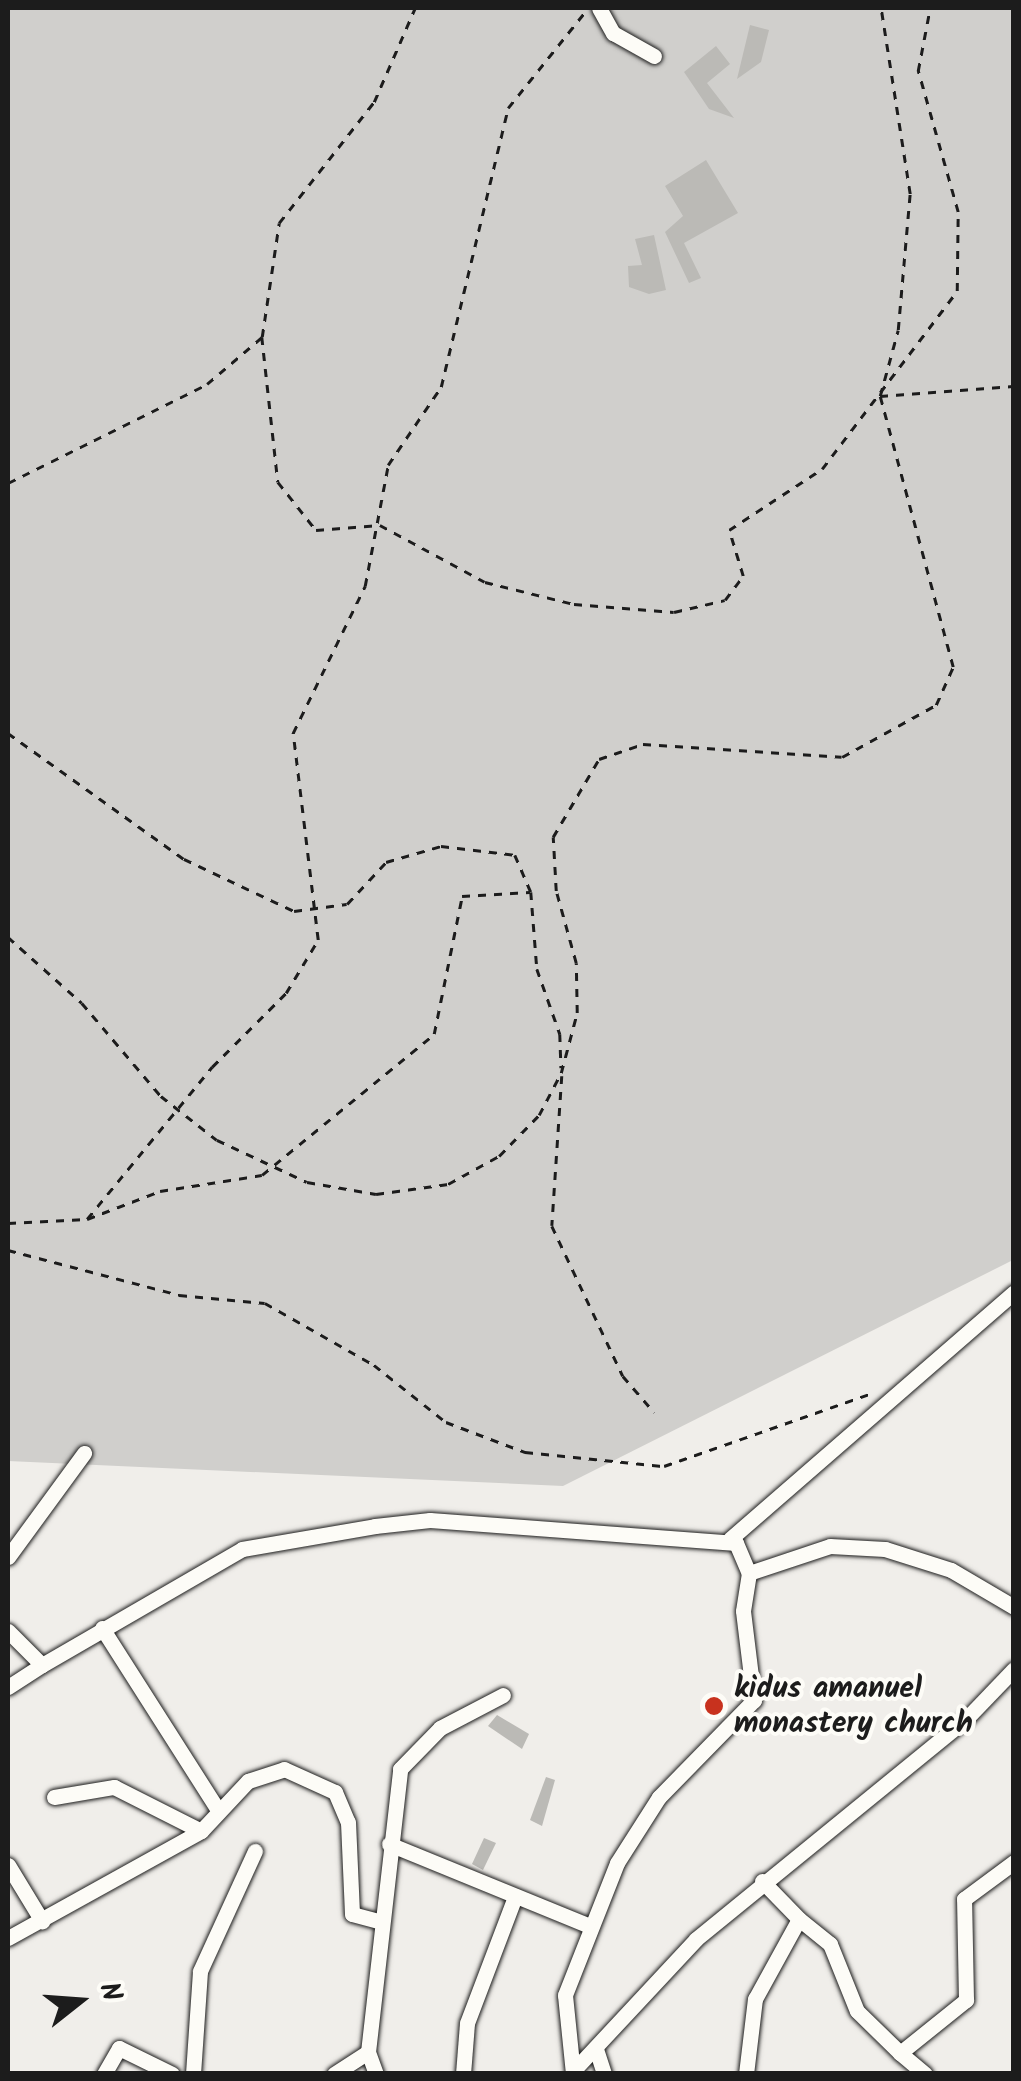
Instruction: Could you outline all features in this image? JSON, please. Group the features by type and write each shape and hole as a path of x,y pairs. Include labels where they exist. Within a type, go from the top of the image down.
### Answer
{"street":[{"path":"599,8 613,33 654,56"},
{"path":"573,2072 564,2006 587,1925 659,1797 754,1700 743,1611 742,1556 1014,1292"},
{"path":"8,1557 84,1453"},
{"path":"8,1687 102,1628 242,1549 430,1520 742,1556 830,1546 885,1549 950,1570 1014,1607"},
{"path":"102,1628 216,1806"},
{"path":"8,1630 42,1665"},
{"path":"573,2072 596,2049 628,2004 762,1881 940,1741 1014,1669"},
{"path":"376,2074 368,2052 388,1844 412,1749 503,1695"},
{"path":"8,1938 201,1831 216,1806 284,1768 321,1779 348,1822 352,1914 382,1922"},
{"path":"54,1797 114,1787 201,1831"},
{"path":"388,1844 514,1899 587,1925"},
{"path":"193,2074 200,1972 255,1852"},
{"path":"900,2053 966,2000 964,1899 1014,1862"},
{"path":"8,1864 42,1921"},
{"path":"762,1881 830,1944 857,2011 925,2074"},
{"path":"463,2074 472,2004 514,1899"},
{"path":"746,2074 755,1999 800,1919"},
{"path":"104,2074 119,2048 172,2074"},
{"path":"596,2049 604,2074"},
{"path":"334,2074 368,2052"}],"path":[{"path":"415,8 374,102 279,223 262,337 278,482 316,530 380,525 485,582 574,604 674,612 725,600 743,576 729,530 822,470 957,291 958,212 918,71 930,8"},
{"path":"87,1219 177,1108 286,994 318,940 294,733 365,586 380,525 388,465 440,387 508,108 588,8"},
{"path":"8,937 177,1108 274,1166 376,1194 448,1184 498,1156 539,1115 562,1073 577,1014 576,963 556,891 553,836 599,759 643,744 842,756 936,706 953,667 880,396 898,330 910,194 881,8"},
{"path":"8,484 207,384 262,337"},
{"path":"880,396 1014,386"},
{"path":"8,733 184,859 294,910 348,904 386,862 441,846 515,855 532,892 537,969 560,1034 562,1073 552,1226 623,1376 654,1412"},
{"path":"8,1224 87,1219 274,1166 434,1034 462,896 532,892"},
{"path":"8,1250 179,1294 264,1303 374,1366 446,1422 524,1452 664,1466 880,1390"}],"shaded area":[{"path":"8,8 1013,8 1013,1260 563,1486 8,1461"}],"building":[{"path":"750,25 769,30 761,62 737,79"},
{"path":"716,46 730,64 707,83 734,118 709,109 684,72"},
{"path":"706,160 738,213 684,243 701,278 689,283 665,232 683,216 665,186"},
{"path":"654,235 666,290 649,294 629,287 628,266 642,265 635,239"},
{"path":"497,1715 529,1734 522,1749 488,1726"},
{"path":"546,1777 555,1780 542,1826 530,1820"},
{"path":"484,1838 496,1843 483,1870 472,1864"}],"place":[{"name":"kidus amanuel monastery church","path":"714,1706"}]}
